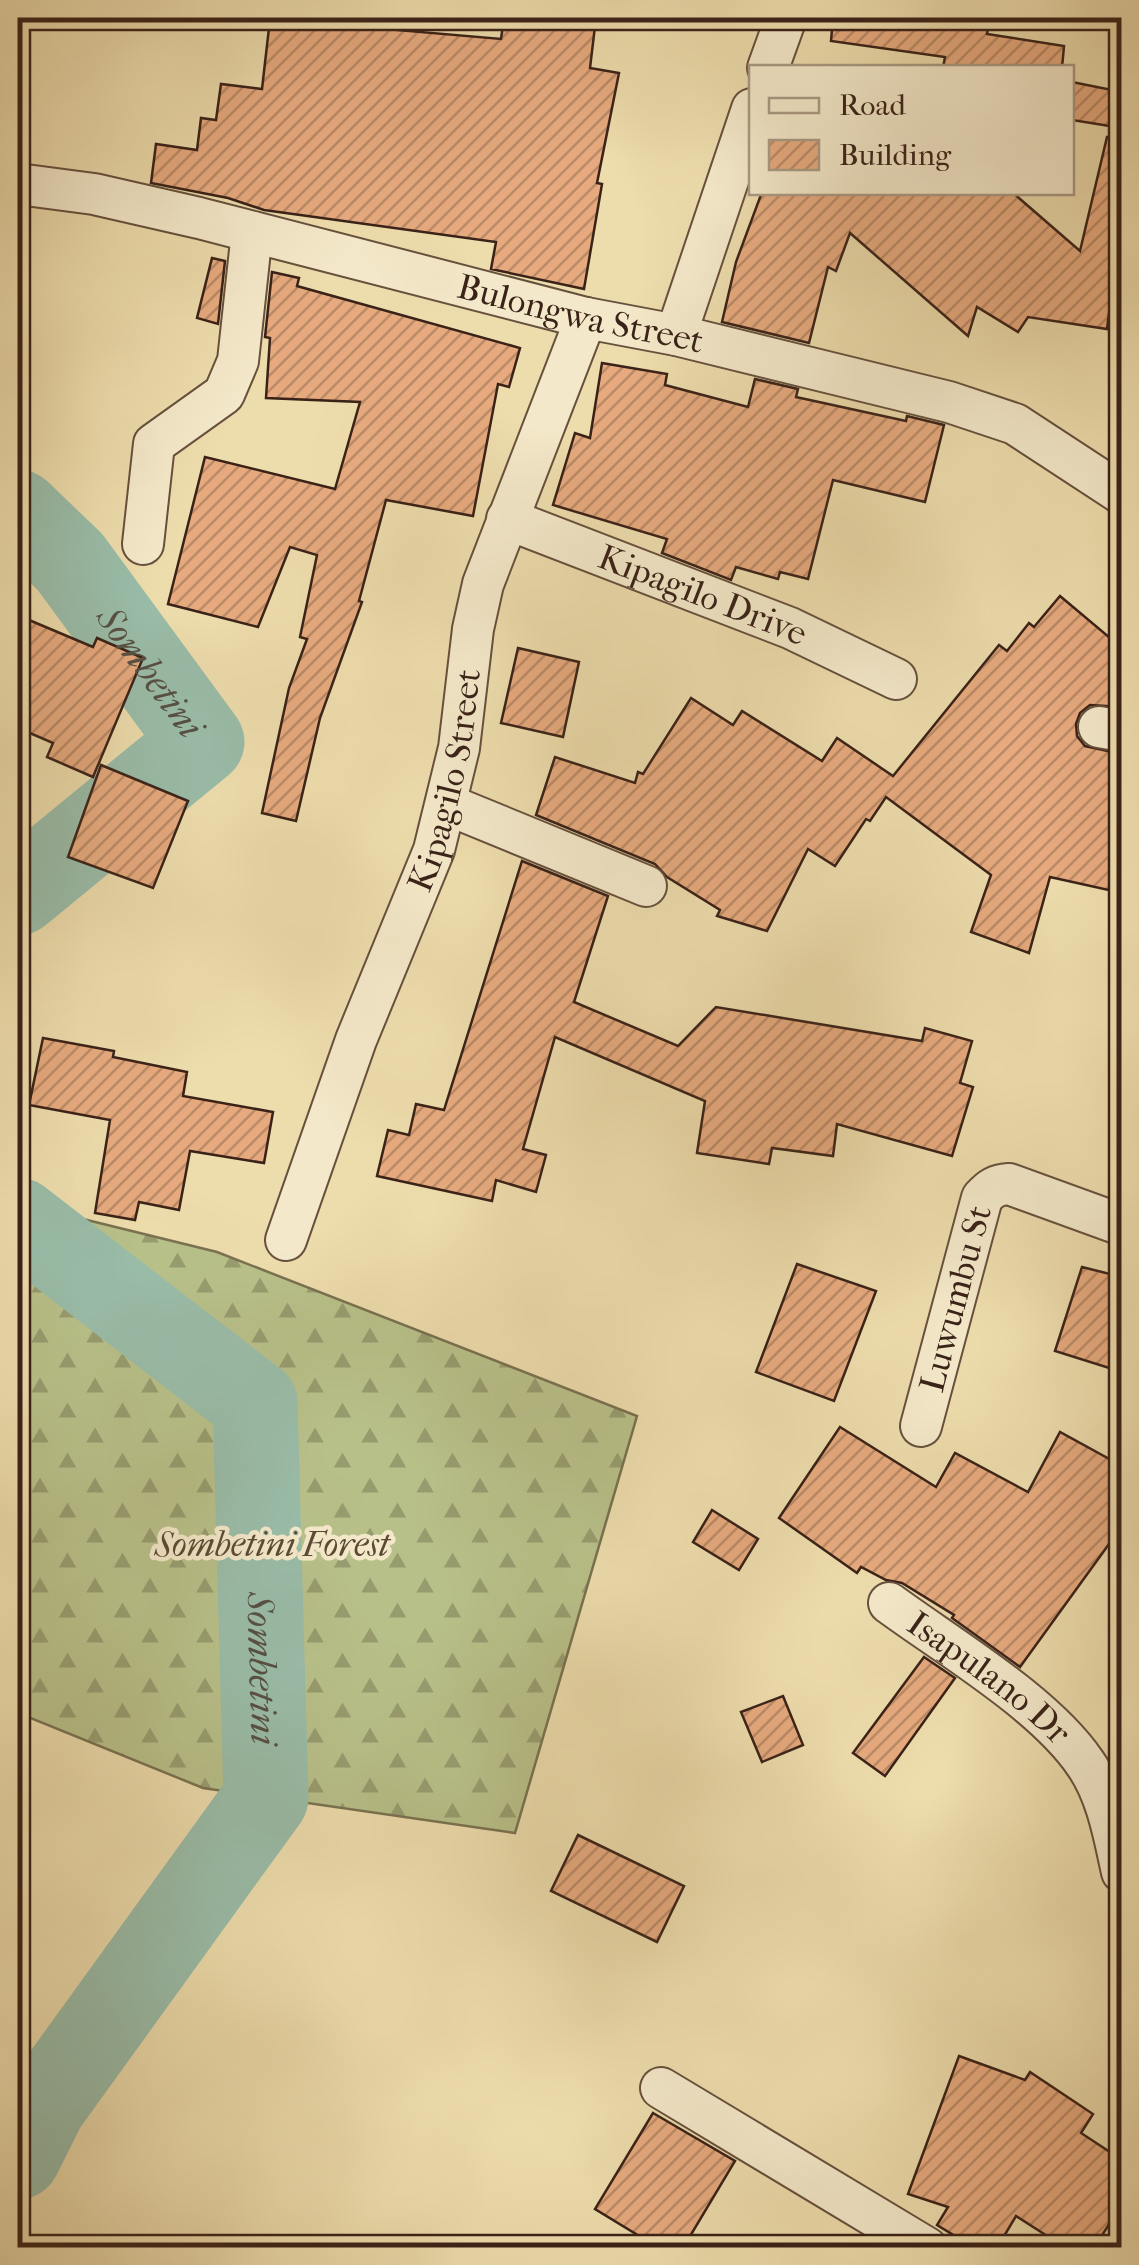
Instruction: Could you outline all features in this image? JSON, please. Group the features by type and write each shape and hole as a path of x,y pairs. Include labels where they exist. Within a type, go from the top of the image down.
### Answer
{"street":[{"path":"769,65 786,18"},
{"path":"676,335 749,119"},
{"name":"Bulongwa Street","path":"18,184 94,194 586,318 676,335 894,387 1015,424 1122,494"},
{"path":"143,544 154,444 224,394 238,361 252,232"},
{"name":"Kipagilo Street","path":"286,1240 356,1040 434,850 459,748 480,599 586,318"},
{"name":"Kipagilo Drive","path":"507,519 790,628 896,679"},
{"path":"446,804 646,886"},
{"name":"Luwumbu St","path":"921,1426 982,1198 996,1185 1009,1184 1122,1225"},
{"name":"Isapulano Dr","path":"889,1603 1020,1699 1067,1741 1100,1790 1122,1872"},
{"path":"661,2088 927,2248"}],"green space":[{"name":"Sombetini Forest","path":"18,1203 217,1252 637,1416 515,1833 203,1788 18,1713"}],"building":[{"path":"504,18 596,18 590,68 619,73 597,183 602,184 584,289 491,269 496,242 264,210 228,198 151,183 156,144 197,150 201,118 216,120 221,84 262,89 270,19 501,39"},
{"path":"833,18 990,18 987,34 1064,46 1062,65 944,65 945,57 831,41"},
{"path":"1074,82 1122,92 1122,128 1074,120"},
{"path":"1107,137 1122,139 1122,315 1109,313 1107,329 1028,317 1018,332 977,307 968,336 850,233 836,271 828,267 809,343 722,322 736,262 761,195 1015,195 1080,251"},
{"path":"212,258 225,261 218,324 197,318"},
{"path":"272,272 299,278 297,286 520,348 509,387 498,384 473,516 386,500 359,601 362,602 320,718 296,821 262,813 289,688 307,639 300,637 317,555 290,547 258,627 168,604 205,457 335,489 360,402 266,398 270,338 265,337"},
{"path":"602,363 667,374 665,385 748,407 755,379 798,389 796,397 906,421 907,416 944,425 925,502 833,480 808,579 780,572 778,579 736,567 731,580 662,553 667,539 553,505 575,433 590,438"},
{"path":"1060,596 1122,648 1122,707 1090,705 1080,713 1076,724 1077,736 1085,746 1122,754 1122,893 1050,877 1029,953 971,932 991,875 886,797 870,821 866,819 835,866 808,849 767,931 717,916 720,910 667,877 655,864 536,815 555,757 635,783 638,772 643,774 691,698 733,725 742,711 822,761 837,738 893,776 999,645 1007,651 1029,623 1034,627"},
{"path":"29,620 93,647 97,638 143,658 93,777 47,757 53,743 18,728 18,646"},
{"path":"518,648 579,662 563,737 501,723"},
{"path":"101,765 188,801 153,888 68,857"},
{"path":"522,861 608,896 574,1002 678,1046 716,1007 922,1041 925,1028 972,1041 960,1083 973,1087 952,1156 837,1124 833,1156 772,1148 769,1164 697,1153 705,1101 555,1037 523,1149 546,1155 536,1192 496,1180 492,1201 377,1176 388,1130 409,1135 416,1104 444,1110"},
{"path":"43,1038 114,1051 113,1057 187,1072 183,1096 273,1112 264,1163 190,1151 179,1210 139,1202 135,1220 95,1213 110,1120 29,1105"},
{"path":"797,1264 876,1291 834,1401 756,1372"},
{"path":"1082,1267 1122,1277 1122,1372 1055,1351"},
{"path":"840,1427 936,1487 955,1453 1028,1492 1060,1432 1122,1466 1122,1526 1020,1667 952,1618 954,1615 902,1583 886,1580 861,1567 857,1573 779,1518"},
{"path":"712,1510 758,1539 739,1570 693,1542"},
{"path":"924,1657 955,1678 885,1776 853,1753"},
{"path":"783,1696 803,1745 762,1762 741,1712"},
{"path":"578,1835 684,1886 657,1942 551,1891"},
{"path":"959,2056 1025,2080 1030,2072 1093,2114 1081,2133 1122,2160 1122,2204 1094,2248 1066,2248 1016,2216 997,2248 975,2248 937,2225 948,2207 908,2194"},
{"path":"653,2113 735,2161 683,2248 659,2248 595,2209"}],"waterway":[{"name":"Sombetini","path":"18,512 70,562 202,742 18,893"},
{"name":"Sombetini","path":"18,1220 255,1403 266,1798 44,2105 18,2157"}]}
